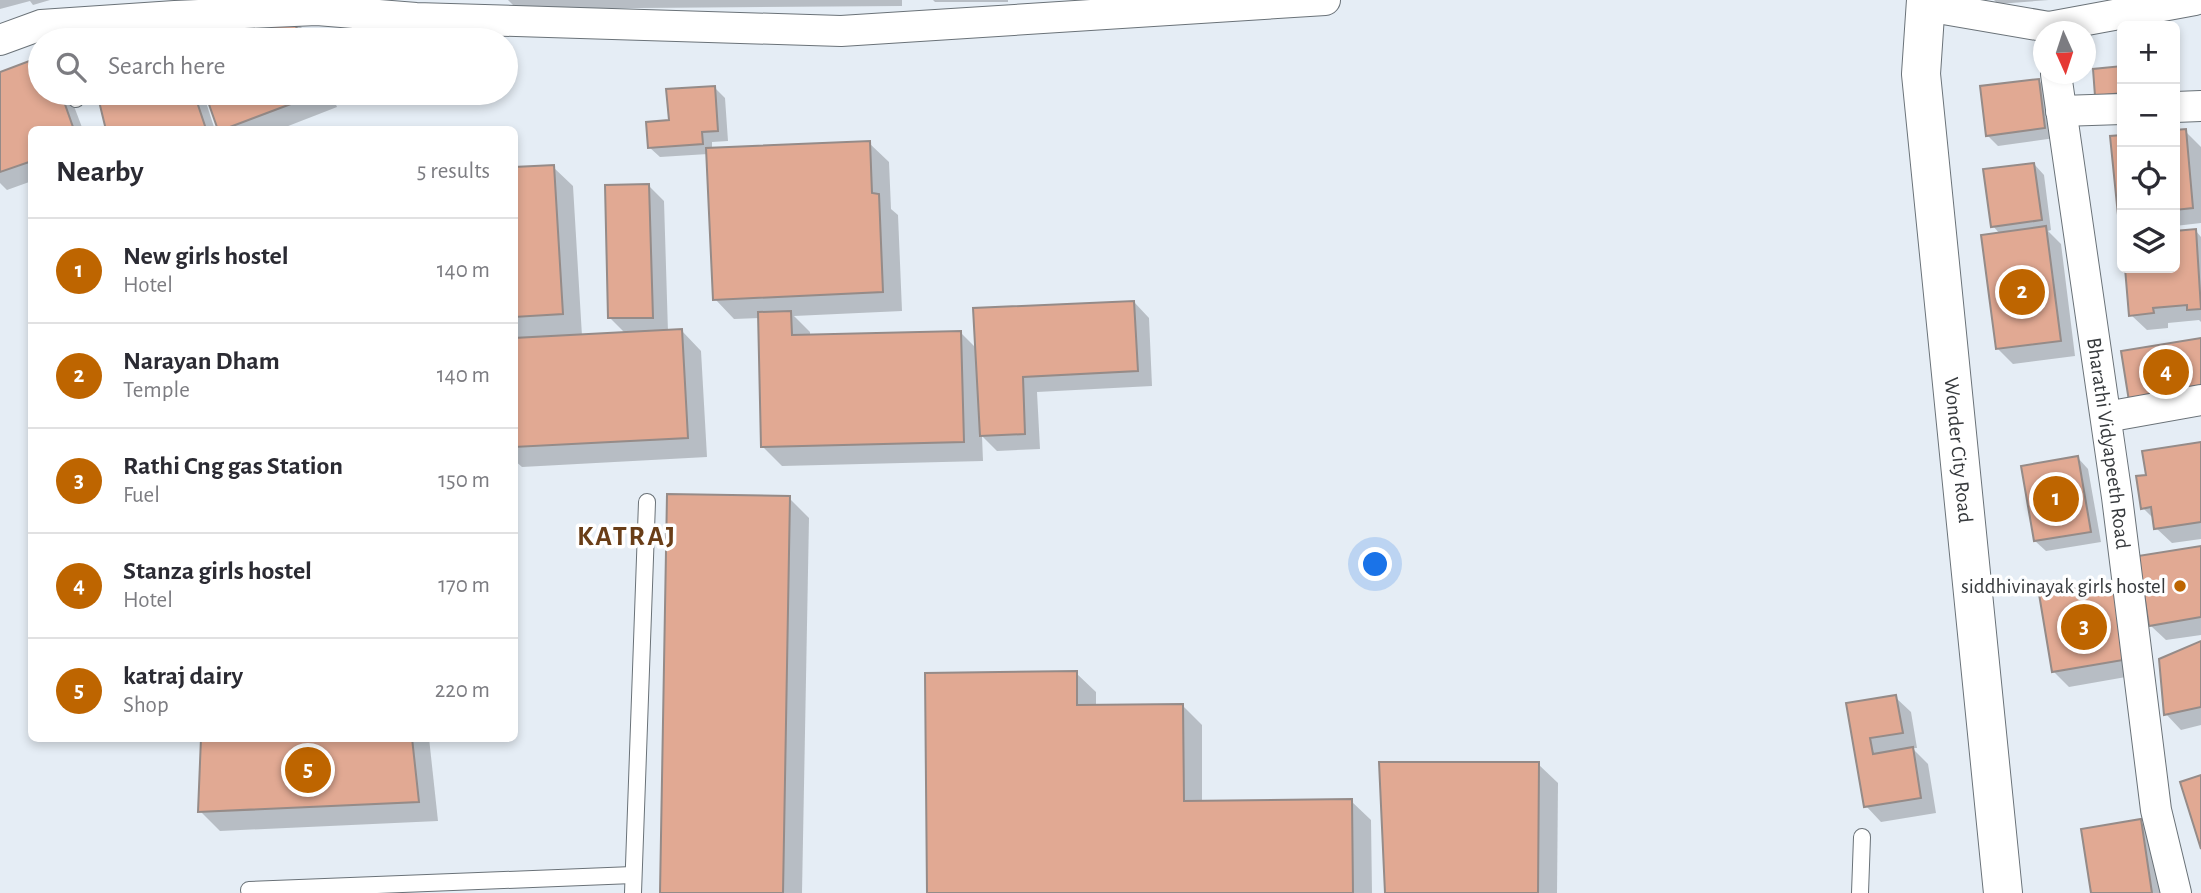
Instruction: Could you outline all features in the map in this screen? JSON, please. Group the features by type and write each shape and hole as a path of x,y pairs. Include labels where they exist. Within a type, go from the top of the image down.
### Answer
{"street":[{"path":"78,28 175,16 415,9 841,31 1325,0"},
{"path":"2090,21 2195,0"},
{"path":"1926,3 2033,25"},
{"name":"Wonder City Road","path":"1926,3 1922,74 2003,893"},
{"path":"0,40 28,35"},
{"name":"Bharathi Vidyapeeth Road","path":"2057,84 2106,417 2156,810 2176,893"},
{"path":"2180,107 2201,106"},
{"path":"2061,111 2117,108"},
{"path":"2106,417 2201,400"}],"lane":[{"path":"633,893 647,502"},
{"path":"1860,893 1862,837"},
{"path":"249,890 633,875"}],"building":[{"path":"291,15 297,28 237,28"},
{"path":"28,62 28,105 65,105 73,126 28,126 28,162 0,172 0,72"},
{"path":"2117,67 2117,94 2095,96 2096,69"},
{"path":"2033,80 2033,84 2040,84 2045,128 1986,136 1980,86"},
{"path":"715,86 718,131 702,132 703,144 648,148 646,122 669,120 666,89"},
{"path":"100,105 198,105 205,126 105,126"},
{"path":"209,105 288,105 233,126 217,126"},
{"path":"2186,129 2193,208 2180,209 2180,147 2180,130"},
{"path":"2117,135 2117,205 2110,136"},
{"path":"870,141 872,193 879,194 883,292 713,300 706,148"},
{"path":"2034,163 2042,220 1991,227 1983,169"},
{"path":"554,165 563,314 518,317 518,167"},
{"path":"649,184 653,318 608,318 605,185"},
{"path":"2046,226 2061,341 1996,349 1981,235"},
{"path":"2196,229 2201,309 2187,310 2187,305 2153,308 2154,313 2129,316 2125,273 2180,273 2180,231"},
{"path":"1134,301 1138,371 1023,377 1025,434 980,436 973,308"},
{"path":"791,311 792,335 961,331 964,442 761,447 758,312"},
{"path":"682,329 688,438 518,447 518,338"},
{"path":"2201,338 2201,390 2129,401 2121,351"},
{"path":"2201,442 2201,522 2154,529 2151,507 2141,509 2136,476 2146,475 2142,451"},
{"path":"2078,456 2091,532 2034,541 2021,466"},
{"path":"667,494 790,496 783,893 660,893"},
{"path":"2201,546 2201,617 2149,626 2138,556"},
{"path":"2116,582 2129,659 2052,672 2039,594"},
{"path":"2201,641 2201,707 2164,715 2159,659"},
{"path":"1077,671 1077,705 1183,704 1184,801 1352,799 1353,893 927,893 925,673"},
{"path":"1896,695 1903,733 1870,738 1873,754 1913,747 1921,798 1864,807 1846,703"},
{"path":"201,742 412,742 419,802 198,812"},
{"path":"1379,762 1539,762 1538,893 1385,893"},
{"path":"2201,775 2201,849 2180,782"},
{"path":"2141,819 2152,893 2091,893 2081,829"}],"place":[{"name":"Narayan Dham","path":"2022,292"},
{"name":"Stanza girls hostel","path":"2166,372"},
{"name":"New girls hostel","path":"2056,499"},
{"name":"siddhivinayak girls hostel","path":"2180,586"},
{"name":"Rathi Cng gas Station","path":"2084,627"},
{"name":"katraj dairy","path":"308,770"}],"district":[{"name":"KATRAJ","path":"627,537"}]}
